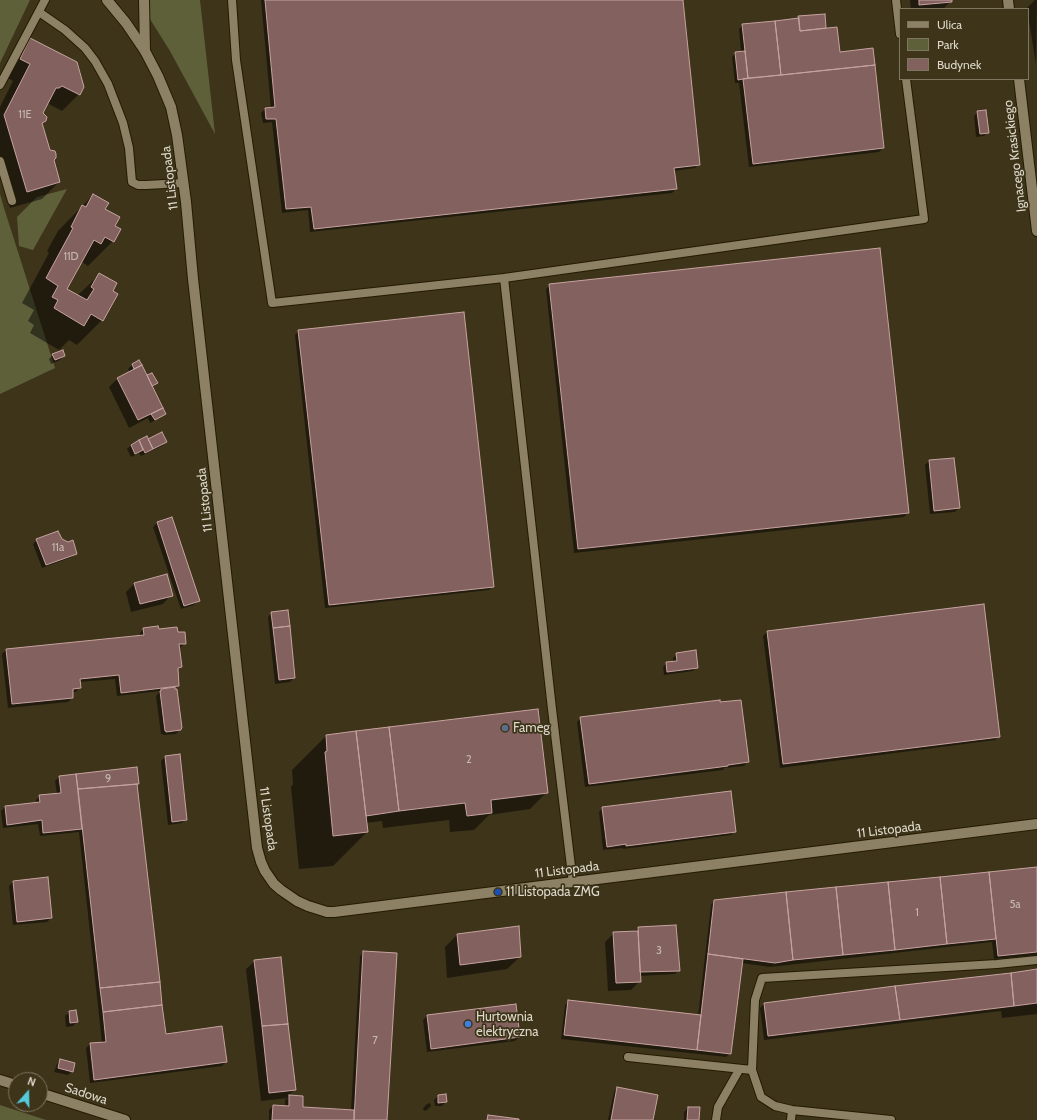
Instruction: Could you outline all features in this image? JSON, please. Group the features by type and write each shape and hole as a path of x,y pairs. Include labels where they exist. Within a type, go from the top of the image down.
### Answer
{"street":[{"name":"11 Listopada","path":"107,0 126,23 145,51 158,76 170,107 178,135 253,812 260,862 264,871 274,884 297,901 316,909 334,912 1037,824"},
{"path":"144,0 145,51"},
{"name":"Ignacego Krasickiego","path":"1019,80 1037,231"},
{"name":"Sadowa","path":"48,1096 125,1120"}],"lane":[{"path":"0,85 45,0"},
{"path":"232,0 236,60 272,303 504,278 924,219 906,80"},
{"path":"896,0 899,26"},
{"path":"39,12 66,30 85,48 95,61 108,84 123,123 129,148 132,182 138,185 183,183"},
{"path":"0,161 12,201"},
{"path":"504,278 550,693 573,883"},
{"path":"891,1120 792,1110 775,1106 761,1097 752,1070 755,1000 762,978 997,964 1037,960"},
{"path":"628,1057 739,1070 752,1070"},
{"path":"716,1120 718,1107 739,1070"},
{"path":"791,1120 792,1110"}],"green space":[{"path":"0,0 30,0 0,63"},
{"path":"138,0 200,0 215,134 170,51"},
{"path":"67,189 33,250 19,246 17,217 37,197"},
{"path":"0,194 55,368 0,394"},
{"path":"0,1105 8,1108 8,1112 21,1112 46,1120 0,1120"}],"building":[{"path":"265,0 683,0 700,165 674,168 677,189 314,229 311,207 286,209 276,119 266,119 265,108 275,107"},
{"path":"919,0 952,0 952,2 919,5"},
{"path":"825,14 826,28 800,31 798,16"},
{"path":"799,18 800,31 837,27 840,52 873,48 875,65 781,75 775,21"},
{"path":"775,21 781,75 748,78 742,24"},
{"path":"30,38 77,62 84,87 80,95 62,86 56,88 43,113 47,117 46,121 42,123 50,150 55,151 56,154 56,158 54,160 60,182 27,192 4,115 30,64 20,59"},
{"path":"745,51 748,78 738,80 735,52"},
{"path":"875,65 884,148 753,164 743,79"},
{"path":"986,110 989,133 980,134 977,111"},
{"path":"93,194 109,203 105,209 120,217 115,226 121,229 114,242 105,237 101,244 94,240 67,289 87,300 94,289 91,287 99,273 117,283 113,291 118,294 103,321 91,314 84,326 54,308 58,300 52,297 58,286 46,278 73,228 71,227 82,205 86,207"},
{"path":"880,248 909,513 578,549 549,284"},
{"path":"464,312 494,587 329,605 298,330"},
{"path":"63,350 65,356 55,360 52,354"},
{"path":"139,360 142,365 134,369 132,364"},
{"path":"142,365 163,408 138,420 117,378"},
{"path":"152,373 158,383 152,386 147,375"},
{"path":"163,408 166,414 155,420 151,414"},
{"path":"162,432 167,442 153,449 148,439"},
{"path":"147,436 153,449 145,453 139,440"},
{"path":"139,440 143,450 135,454 131,445"},
{"path":"954,458 960,508 934,511 929,460"},
{"path":"172,517 200,601 184,606 157,522"},
{"path":"58,531 62,539 68,542 73,540 77,554 46,565 36,539"},
{"path":"167,574 173,596 140,604 134,583"},
{"path":"984,604 1000,737 783,764 767,631"},
{"path":"288,610 290,626 273,628 271,612"},
{"path":"158,626 159,629 177,627 178,632 185,632 186,644 179,644 182,667 178,668 179,686 121,693 119,675 80,679 81,688 73,689 73,698 12,704 6,649 144,635 143,628"},
{"path":"290,626 295,678 279,680 273,628"},
{"path":"696,650 698,668 667,672 666,662 677,661 676,653"},
{"path":"175,687 175,689 177,689 182,728 181,730 166,732 160,691 161,689"},
{"path":"720,700 720,702 741,700 749,762 589,784 580,717"},
{"path":"538,709 548,793 491,800 492,813 467,816 465,803 399,811 389,727"},
{"path":"389,727 399,811 366,816 356,731"},
{"path":"356,731 368,832 333,836 325,752 327,751 326,735"},
{"path":"180,754 187,820 172,822 165,756"},
{"path":"137,767 139,784 78,789 76,774"},
{"path":"76,774 82,829 43,833 42,820 7,825 5,806 40,802 39,795 61,793 59,776"},
{"path":"137,784 160,982 100,988 78,789"},
{"path":"731,791 736,832 626,846 626,844 607,847 602,807"},
{"path":"1037,867 1037,952 998,956 989,872"},
{"path":"989,872 996,939 947,944 940,877"},
{"path":"48,877 52,918 17,922 13,881"},
{"path":"940,877 947,944 895,950 888,882"},
{"path":"888,882 895,950 843,955 836,887"},
{"path":"836,887 843,955 793,960 786,892"},
{"path":"786,892 793,960 775,963 708,954 714,900"},
{"path":"676,925 680,971 640,972 638,927"},
{"path":"519,926 521,957 460,965 457,934"},
{"path":"638,931 641,982 616,983 613,932"},
{"path":"363,951 397,953 387,1120 354,1120"},
{"path":"708,954 743,959 731,1054 697,1050"},
{"path":"281,957 288,1024 262,1026 254,960"},
{"path":"1037,969 1037,1003 1014,1006 1011,973"},
{"path":"1011,973 1014,1006 900,1020 895,986"},
{"path":"160,982 162,1005 103,1012 100,988"},
{"path":"895,986 900,1020 768,1036 764,1003"},
{"path":"568,1000 701,1015 697,1050 564,1035"},
{"path":"516,1004 520,1037 431,1049 427,1015"},
{"path":"162,1005 166,1034 222,1026 227,1062 94,1080 90,1043 106,1042 103,1012"},
{"path":"76,1010 78,1022 70,1023 69,1011"},
{"path":"288,1024 296,1090 269,1093 262,1026"},
{"path":"60,1059 75,1063 73,1072 58,1068"},
{"path":"617,1087 658,1095 653,1120 611,1120"},
{"path":"446,1094 447,1102 438,1103 438,1095"},
{"path":"289,1095 303,1096 303,1107 354,1110 354,1120 272,1120 273,1105 289,1106"},
{"path":"688,1107 700,1107 699,1120 687,1120"},
{"path":"488,1115 519,1119 519,1120 487,1120"}],"place":[{"name":"Fameg","path":"505,728"},
{"name":"11 Listopada ZMG","path":"498,892"},
{"name":"Hurtownia elektryczna","path":"468,1024"}]}
